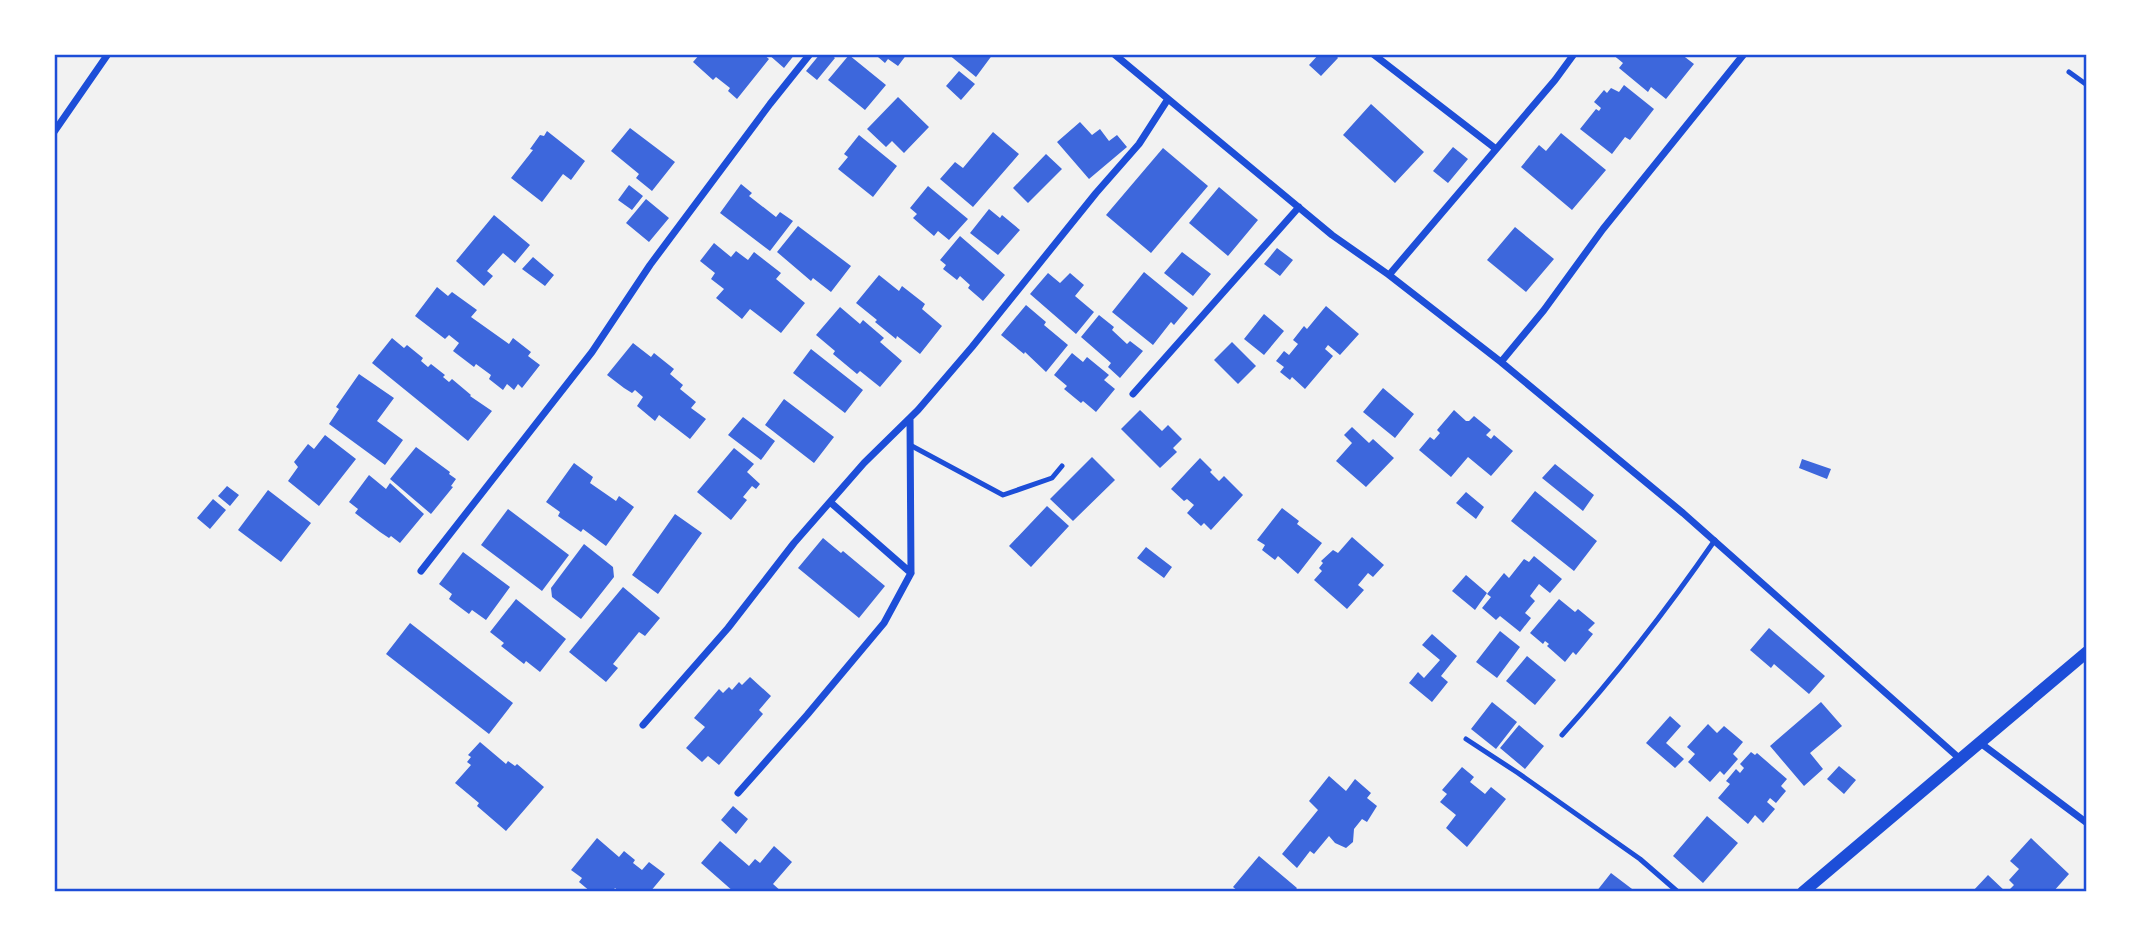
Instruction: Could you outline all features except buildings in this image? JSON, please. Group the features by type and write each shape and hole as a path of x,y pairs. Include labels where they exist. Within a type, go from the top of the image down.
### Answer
{"street":[{"path":"54,132 108,54"},
{"path":"421,571 592,352 650,265 810,54"},
{"path":"1114,54 1332,235 1389,275 1501,362 1715,540 1959,758"},
{"path":"1373,54 1496,149"},
{"path":"1389,275 1574,54"},
{"path":"1501,362 1544,310 1603,229 1744,54"},
{"path":"643,725 728,628 771,571 830,502 864,463 910,418 964,356 1139,144 1168,99"},
{"path":"1133,394 1299,207"},
{"path":"738,793 884,623 911,573 910,418"},
{"path":"830,502 911,573"},
{"path":"1803,892 2087,652"},
{"path":"1979,742 2087,823"}],"lane":[{"path":"2069,72 2087,85"},
{"path":"910,445 1003,495 1052,478 1062,466"},
{"path":"1562,736 1669,605 1715,540"},
{"path":"1466,739 1640,859 1678,892"}]}
